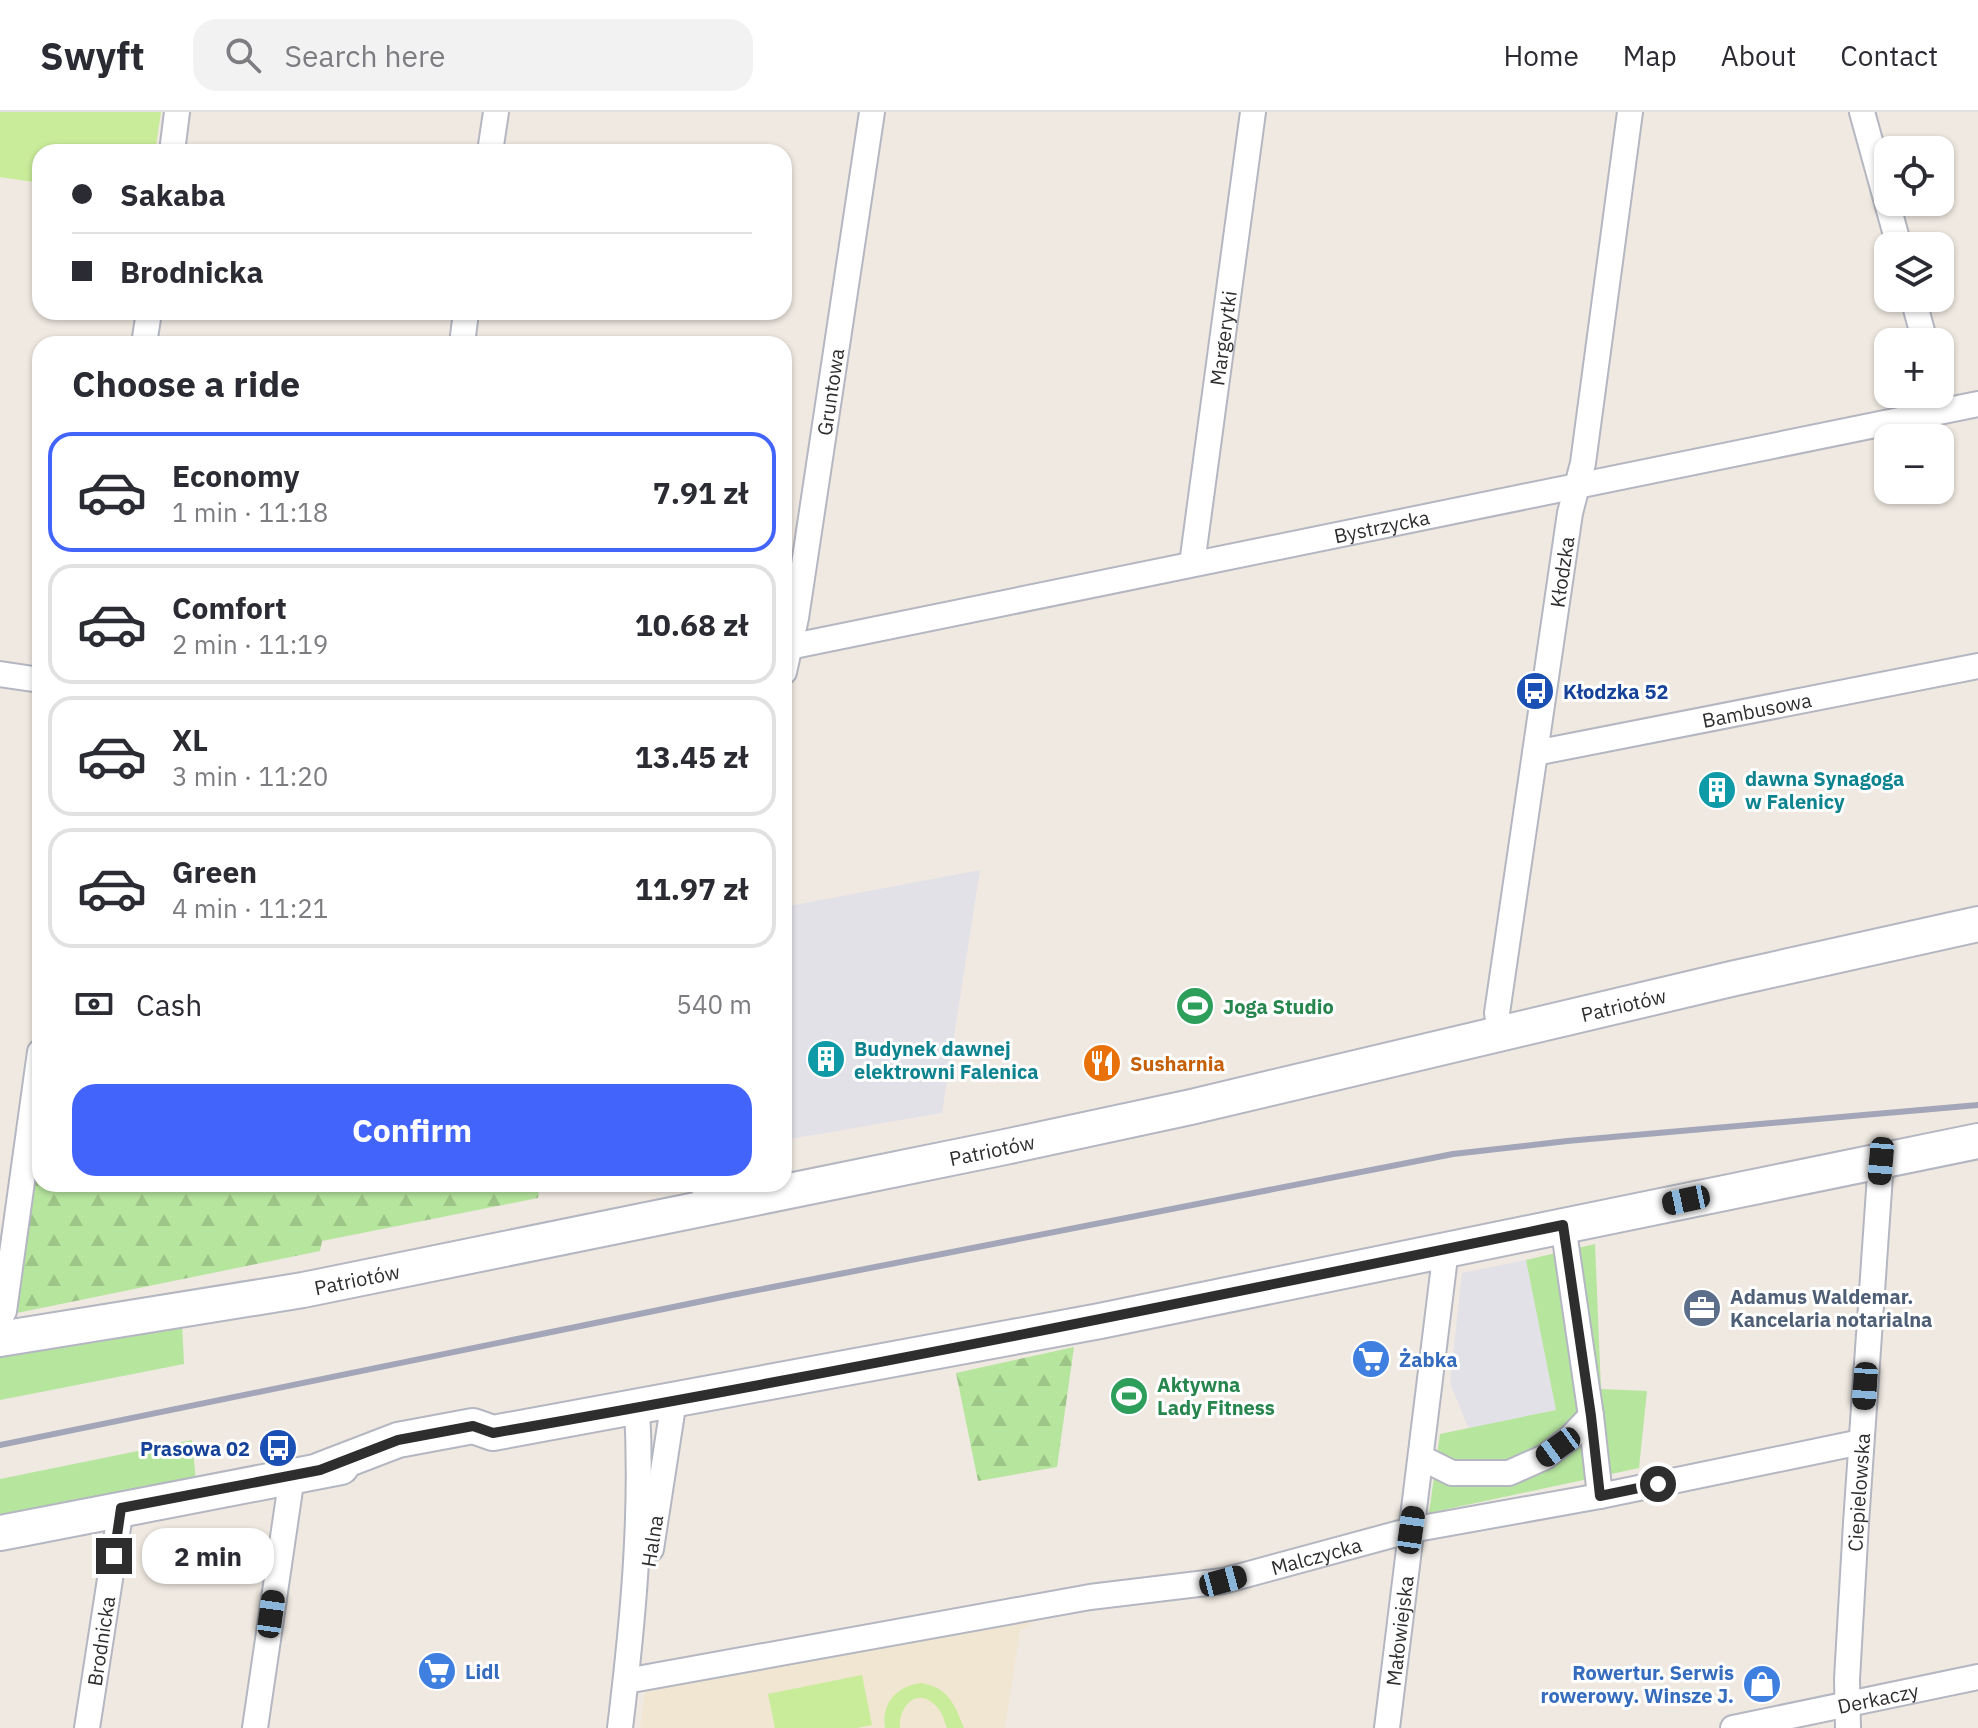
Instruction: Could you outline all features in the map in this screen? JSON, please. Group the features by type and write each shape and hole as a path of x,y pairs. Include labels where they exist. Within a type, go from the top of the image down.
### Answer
{"main road":[{"name":"Patriotów","path":"792,1180 1191,1107 1978,924"},
{"path":"0,1533 306,1473 398,1440 473,1426 493,1433 1100,1321 1978,1141"},
{"name":"Patriotów","path":"1,1323 41,1331 303,1290 727,1192"}],"street":[{"path":"173,144 177,112"},
{"path":"491,144 496,112"},
{"name":"Gruntowa","path":"792,616 872,112"},
{"name":"Margerytki","path":"1192,564 1253,112"},
{"name":"Kłodzka","path":"1500,1033 1497,1013 1570,513 1583,463 1630,112"},
{"path":"1862,112 1895,232"},
{"name":"Bystrzycka","path":"1954,403 1978,404"},
{"name":"Bystrzycka","path":"792,647 1577,486 1915,408"},
{"name":"Bambusowa","path":"1535,753 1978,666"},
{"path":"0,674 32,679"},
{"path":"1,1323 32,1108"},
{"name":"Ciepielowska","path":"1849,1716 1847,1679 1881,1161"},
{"path":"1563,1225 1600,1496"},
{"name":"Małowiejska","path":"1387,1728 1446,1249"},
{"name":"Halna","path":"626,1681 674,1400"},
{"name":"Halna","path":"620,1728 640,1506 637,1408"},
{"path":"1422,1458 1452,1473 1509,1473 1545,1457 1591,1416"},
{"name":"Malczycka","path":"626,1681 1090,1597 1223,1581 1411,1530 1600,1496 1861,1442"},
{"path":"255,1728 306,1473"},
{"name":"Brodnicka","path":"87,1728 121,1508"},
{"name":"Derkaczy","path":"1733,1728 1849,1716 1978,1677"}],"shaded area":[{"path":"980,870 942,1113 792,1139 792,905"},
{"path":"1526,1260 1556,1410 1469,1429 1450,1383 1462,1273"},
{"path":"1033,1609 1030,1626 1020,1630 1005,1728 640,1728 646,1685"}],"green space":[{"path":"0,112 161,112 156,144 32,144 32,182 0,177"},
{"path":"32,1190 539,1192 538,1198 322,1241 320,1251 12,1314"},
{"path":"1595,1244 1601,1389 1647,1391 1639,1468 1429,1513 1440,1434 1556,1410 1526,1260"},
{"path":"182,1323 184,1364 0,1400 0,1356"},
{"path":"1074,1347 1057,1467 978,1481 956,1373"},
{"path":"192,1440 196,1481 0,1520 0,1479"},
{"path":"862,1675 872,1725 857,1728 775,1728 768,1694"},
{"path":"921,1683 938,1688 949,1698 964,1728 947,1728 937,1707 921,1698 905,1707 900,1728 885,1728 884,1719 892,1697 905,1688"}],"railway":[{"path":"0,1445 732,1295 1453,1154 1978,1105"}],"place":[{"name":"Kłodzka 52","path":"1535,691"},
{"name":"dawna Synagoga w Falenicy","path":"1717,790"},
{"name":"Joga Studio","path":"1195,1006"},
{"name":"Budynek dawnej elektrowni Falenica","path":"826,1059"},
{"name":"Susharnia","path":"1102,1063"},
{"name":"Adamus Waldemar. Kancelaria notarialna","path":"1702,1308"},
{"name":"Żabka","path":"1371,1359"},
{"name":"Aktywna Lady Fitness","path":"1129,1396"},
{"name":"Prasowa 02","path":"278,1448"},
{"name":"Lidl","path":"437,1671"},
{"name":"Rowertur. Serwis rowerowy. Winsze J.","path":"1762,1684"}],"route":[{"path":"114,1556 121,1508 320,1470 398,1440 473,1426 493,1433 637,1408 1100,1321 1563,1225 1600,1496 1658,1484"}]}
